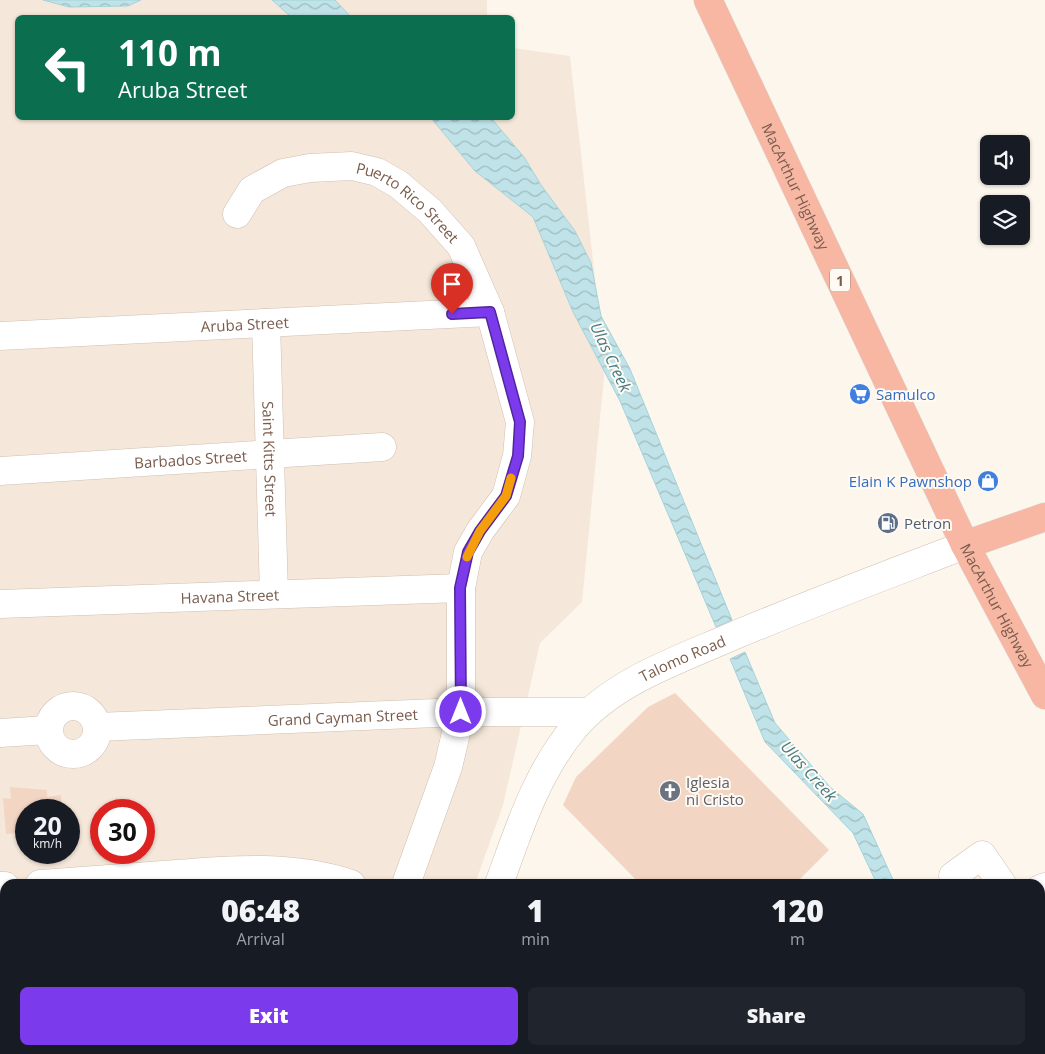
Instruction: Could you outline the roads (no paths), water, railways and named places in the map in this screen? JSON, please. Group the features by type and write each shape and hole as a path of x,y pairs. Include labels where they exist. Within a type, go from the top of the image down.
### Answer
{"highway":[{"name":"MacArthur Highway","path":"708,0 965,545 1045,695"},
{"path":"965,545 1045,517"}],"street":[{"name":"Puerto Rico Street","path":"237,214 252,190 283,173 310,168 352,166 377,172 398,184 430,211 460,246 490,312 520,422 518,456 506,496 480,531 468,552 460,588 461,712 448,767 408,879"},
{"name":"Aruba Street","path":"0,336 490,312"},
{"name":"Saint Kitts Street","path":"266,323 274,594"},
{"name":"Barbados Street","path":"0,471 382,447"},
{"name":"Talomo Road","path":"501,879 525,812 543,772 558,749 589,712 646,674 778,617 965,545"},
{"name":"Havana Street","path":"0,604 460,588"},
{"name":"Grand Cayman Street","path":"0,733 48,730 49,723 54,716 67,706 84,708 94,719 97,727 461,712 589,712"},
{"path":"955,879 953,876 982,855 999,879"},
{"path":"104,879 234,869 283,877 337,879"}],"water":[{"path":"43,0 141,0 128,6 69,7"},
{"path":"272,0 335,0 349,15 289,15"},
{"name":"Ulas Creek","path":"433,120 493,120 524,157 541,185 575,231 591,263 601,316 630,369 732,620 716,627 620,401 573,312 533,217 475,171"},
{"name":"Ulas Creek","path":"745,652 775,723 830,787 863,814 893,879 875,879 853,833 765,742 730,659"}],"place":[{"name":"Samulco","path":"860,394"},
{"name":"Elain K Pawnshop","path":"988,481"},
{"name":"Petron","path":"888,523"},
{"name":"Iglesia ni Cristo","path":"670,791"}]}
